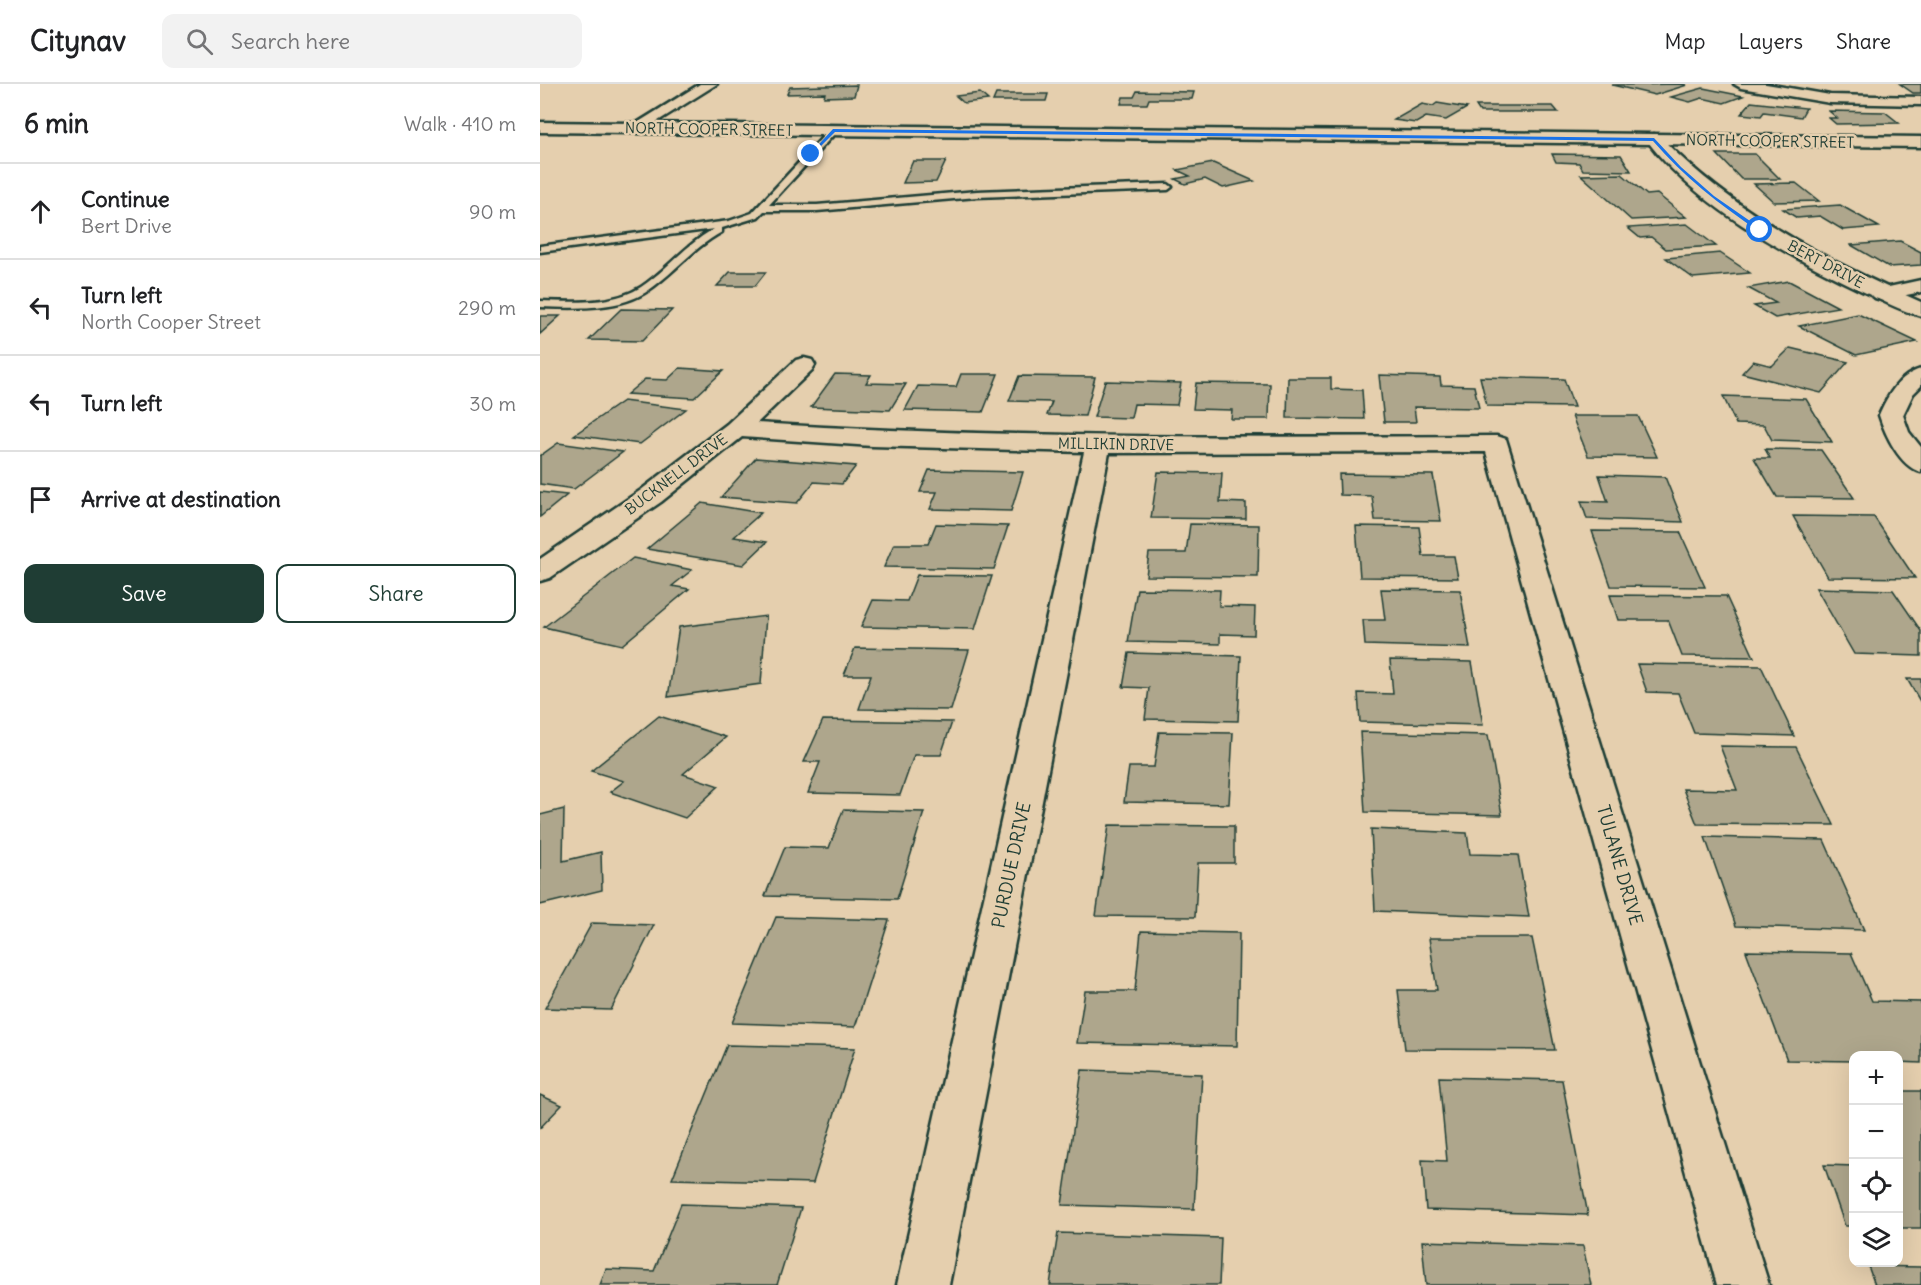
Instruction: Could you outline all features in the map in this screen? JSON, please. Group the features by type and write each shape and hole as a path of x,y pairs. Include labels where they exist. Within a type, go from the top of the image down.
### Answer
{"street":[{"path":"637,128 710,84"},
{"path":"1741,84 1830,99 1921,101"},
{"path":"1862,84 1881,100"},
{"name":"NORTH COOPER STREET","path":"540,127 1921,142"},
{"name":"BERT DRIVE","path":"1654,139 1679,168 1712,197 1751,223 1882,294 1921,310"},
{"path":"1882,294 1921,286"},
{"name":"BUCKNELL DRIVE","path":"540,572 651,496 736,429 804,365"},
{"path":"1921,376 1899,396 1891,415 1897,433 1921,464"},
{"name":"MILLIKIN DRIVE","path":"736,429 872,438 1098,445 1497,444"},
{"name":"TULANE DRIVE","path":"1497,444 1743,1285"},
{"name":"PURDUE DRIVE","path":"923,1285 1098,445"}],"lane":[{"path":"540,304 610,301 642,290 685,250 706,236 755,215 833,131"},
{"path":"761,208 817,208 977,194 1168,187"},
{"path":"540,249 731,224"}],"building":[{"path":"1900,84 1921,84 1921,93 1913,93"},
{"path":"857,85 854,96 824,97 825,93 787,94 790,87"},
{"path":"1612,85 1687,85 1655,95"},
{"path":"1703,88 1743,96 1724,103 1702,98 1690,102 1671,97"},
{"path":"1137,91 1194,92 1192,99 1149,99 1147,104 1121,104 1123,97 1134,97"},
{"path":"980,93 988,100 964,103 956,96"},
{"path":"996,94 1048,94 1046,101 993,101"},
{"path":"1751,102 1806,108 1801,117 1764,112 1761,116 1741,114"},
{"path":"1437,103 1467,108 1446,120 1426,117 1416,123 1394,120 1422,104 1433,106"},
{"path":"1476,106 1553,106 1558,112 1480,112"},
{"path":"1829,111 1885,112 1899,123 1836,124 1829,118 1837,118"},
{"path":"1552,154 1621,155 1631,171 1583,170 1579,163 1556,162"},
{"path":"1717,154 1755,154 1780,179 1741,179"},
{"path":"913,161 946,161 936,182 903,183"},
{"path":"1213,163 1254,181 1223,188 1205,179 1185,184 1175,179 1190,176 1177,170"},
{"path":"1622,174 1647,195 1657,194 1686,217 1631,220 1581,175"},
{"path":"1796,183 1819,201 1774,202 1754,184"},
{"path":"1840,205 1879,227 1843,230 1820,216 1797,218 1783,209"},
{"path":"1687,224 1716,246 1666,249 1651,237 1640,238 1628,228"},
{"path":"1900,241 1921,252 1921,265 1889,267 1851,245"},
{"path":"1720,253 1750,273 1693,278 1666,258"},
{"path":"730,272 766,272 755,286 717,286"},
{"path":"1789,281 1838,307 1775,318 1754,306 1776,303 1748,288"},
{"path":"621,309 672,310 642,341 589,340"},
{"path":"1858,314 1917,342 1856,355 1799,326"},
{"path":"540,316 560,316 540,334"},
{"path":"1790,348 1848,362 1821,393 1742,373 1753,361 1772,366"},
{"path":"680,368 723,371 694,398 627,394 645,379 667,380"},
{"path":"835,374 871,375 866,383 906,384 890,410 811,407"},
{"path":"961,374 998,374 983,412 905,410 918,386 956,387"},
{"path":"1379,375 1440,377 1441,385 1474,386 1479,408 1414,407 1416,422 1384,422"},
{"path":"1019,376 1095,377 1085,416 1047,415 1052,402 1009,401"},
{"path":"1480,377 1564,379 1574,407 1487,406"},
{"path":"1288,378 1331,378 1331,389 1362,390 1364,419 1287,418"},
{"path":"1105,381 1181,383 1177,405 1134,404 1131,418 1094,417"},
{"path":"1196,383 1270,384 1269,419 1231,419 1232,410 1193,409"},
{"path":"1723,396 1806,399 1832,442 1772,440 1764,425 1736,424"},
{"path":"623,401 686,409 640,444 574,435"},
{"path":"1572,416 1638,416 1657,457 1588,456"},
{"path":"558,443 623,452 574,489 540,484 540,456"},
{"path":"1765,449 1821,450 1854,498 1777,497 1754,458 1770,458"},
{"path":"756,458 856,466 842,484 814,482 797,503 721,497"},
{"path":"929,470 1023,472 1011,511 930,509 937,492 920,492"},
{"path":"1158,472 1222,473 1220,502 1246,503 1246,519 1151,518"},
{"path":"1339,474 1433,475 1441,521 1375,520 1372,496 1340,495"},
{"path":"1599,475 1665,477 1683,522 1587,519 1581,501 1608,502"},
{"path":"540,492 567,495 540,517"},
{"path":"702,503 761,513 734,537 767,542 743,565 647,549"},
{"path":"1793,516 1874,517 1915,578 1828,577"},
{"path":"936,524 1008,526 994,569 884,567 894,544 928,544"},
{"path":"1190,524 1259,525 1258,577 1146,576 1149,553 1186,553"},
{"path":"1356,526 1419,527 1423,556 1454,556 1458,578 1360,577"},
{"path":"1592,531 1680,532 1705,587 1611,586"},
{"path":"633,558 692,570 672,586 689,589 622,645 544,627"},
{"path":"917,575 992,576 975,629 861,627 873,600 907,601"},
{"path":"1816,588 1893,590 1921,631 1921,656 1854,654"},
{"path":"1137,589 1220,590 1219,606 1255,607 1254,635 1220,634 1220,644 1128,642"},
{"path":"1381,589 1460,590 1470,648 1365,645 1363,620 1385,620"},
{"path":"1610,595 1726,596 1754,657 1682,656 1668,620 1618,620"},
{"path":"766,616 761,684 668,697 679,627"},
{"path":"855,648 969,650 951,710 859,709 871,675 844,675"},
{"path":"1129,653 1241,656 1238,721 1145,719 1149,688 1123,687"},
{"path":"1390,660 1472,662 1483,725 1360,722 1358,693 1393,694"},
{"path":"1637,664 1761,666 1794,736 1694,733 1678,693 1647,692"},
{"path":"1907,679 1921,679 1921,703"},
{"path":"659,716 726,737 683,774 719,786 685,818 610,792 624,781 591,771"},
{"path":"823,720 952,722 941,755 914,755 900,795 808,793 820,762 804,762"},
{"path":"1159,732 1233,733 1229,804 1124,802 1129,767 1154,767"},
{"path":"1360,732 1488,735 1502,815 1365,812"},
{"path":"1720,746 1796,747 1834,825 1697,824 1683,789 1737,790"},
{"path":"564,809 563,861 601,852 602,890 540,905 540,815"},
{"path":"843,810 924,812 897,899 765,896 785,847 829,848"},
{"path":"1109,825 1234,826 1234,863 1198,863 1195,917 1096,916"},
{"path":"1371,829 1467,833 1470,854 1518,855 1529,917 1375,911"},
{"path":"1705,837 1824,840 1864,930 1736,926"},
{"path":"776,917 889,920 855,1027 732,1023"},
{"path":"592,923 654,925 611,1010 545,1008"},
{"path":"1141,931 1239,933 1237,1046 1077,1043 1085,991 1135,991"},
{"path":"1429,938 1532,938 1555,1050 1405,1049 1398,990 1437,990"},
{"path":"1746,951 1851,953 1872,1001 1921,1002 1921,1063 1903,1062 1903,1051 1849,1051 1849,1061 1787,1060"},
{"path":"727,1045 855,1048 813,1183 672,1179"},
{"path":"1082,1070 1202,1074 1194,1209 1062,1205"},
{"path":"1439,1077 1562,1080 1588,1215 1426,1210 1422,1160 1447,1161"},
{"path":"1903,1091 1921,1091 1921,1228 1903,1228"},
{"path":"540,1095 562,1105 540,1128"},
{"path":"1824,1165 1849,1166 1849,1226 1845,1226"},
{"path":"681,1204 801,1208 777,1285 600,1285 606,1269 654,1271"},
{"path":"1058,1233 1221,1238 1219,1285 1050,1285"},
{"path":"1422,1241 1583,1246 1591,1285 1426,1285"},
{"path":"1868,1267 1921,1267 1921,1285 1875,1285"}],"route":[{"path":"811,154 833,131 1654,139 1679,168 1712,197 1760,230"}]}
